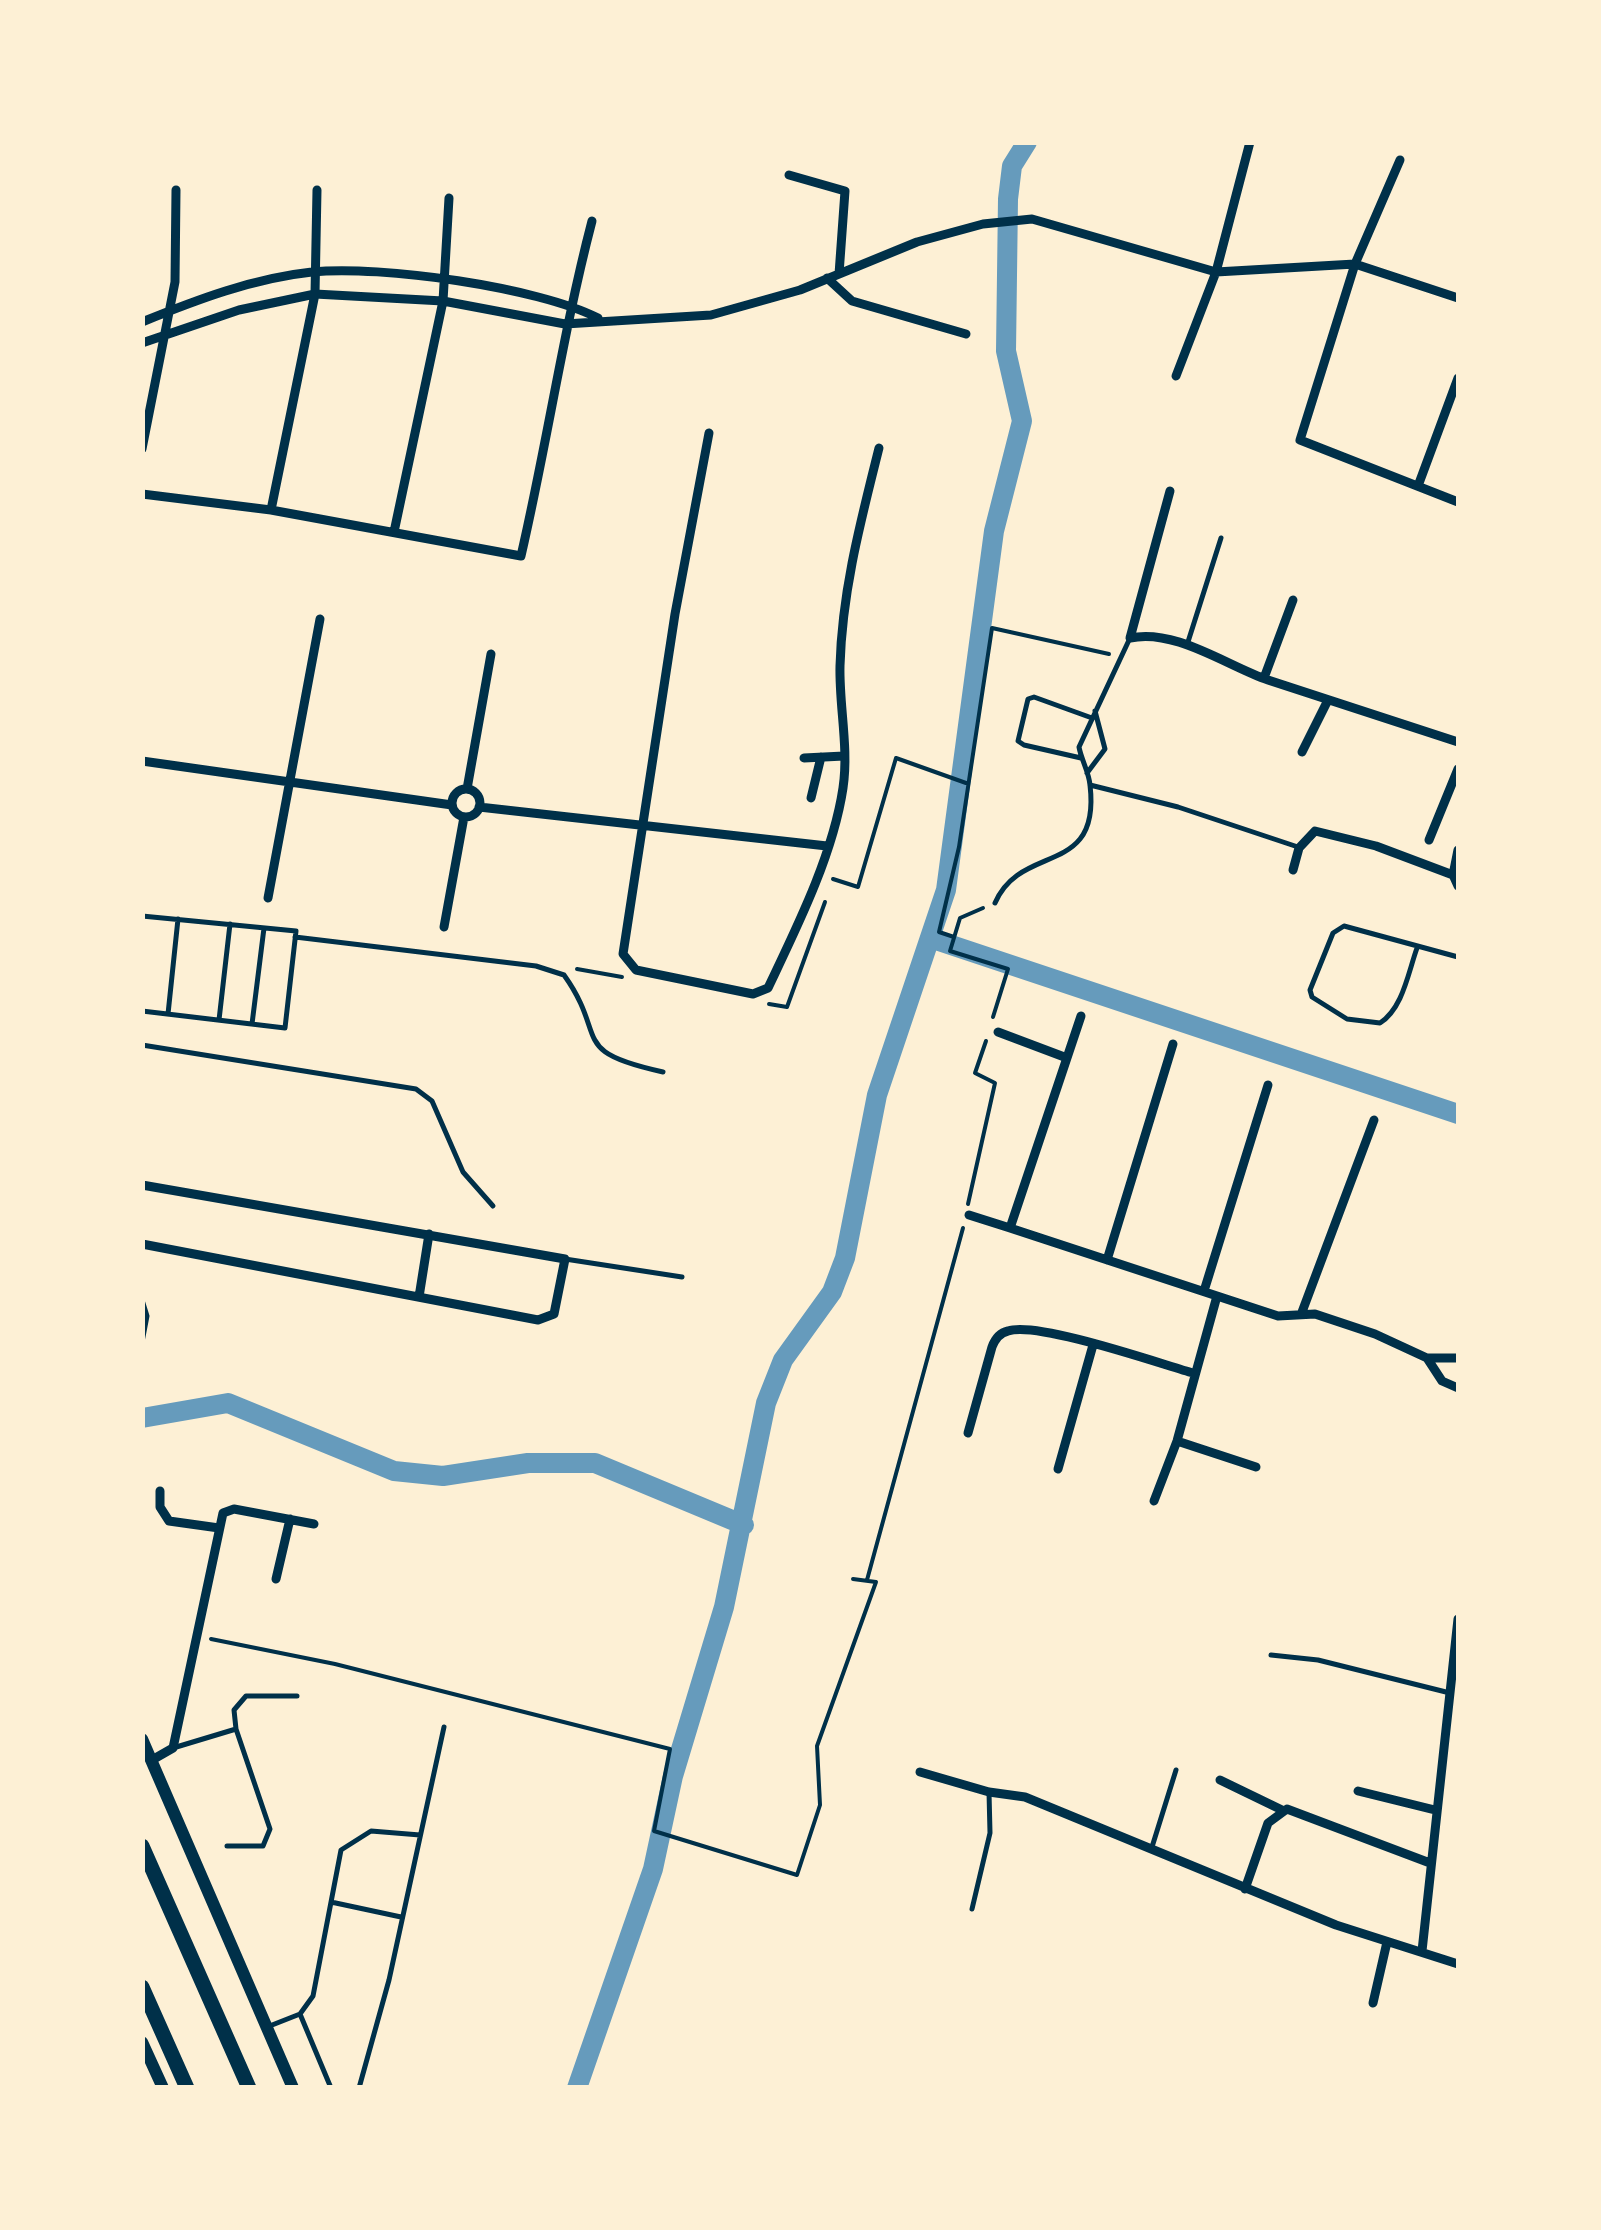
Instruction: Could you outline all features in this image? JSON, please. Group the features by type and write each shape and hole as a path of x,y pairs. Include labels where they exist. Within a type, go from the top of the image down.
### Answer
{"main road":[{"path":"142,1739 293,2088"},
{"path":"142,1846 249,2088"},
{"path":"142,1988 187,2088"},
{"path":"142,2042 163,2088"}],"street":[{"path":"1176,376 1216,272 1250,142"},
{"path":"1400,160 1355,264 1300,440 1458,502"},
{"path":"789,175 846,192 839,274"},
{"path":"142,449 176,282 176,190"},
{"path":"271,510 315,294 317,190"},
{"path":"394,532 443,301 450,198"},
{"path":"142,343 239,310 315,294 443,301 565,324 710,315 828,278 917,242 983,224 1032,219 1216,272 1355,264 1458,298"},
{"path":"142,494 271,510 521,556 548,438 565,324 592,221"},
{"path":"142,322 233,288 313,272 446,279 570,304 601,319"},
{"path":"828,278 852,301 966,334"},
{"path":"1418,486 1458,378"},
{"path":"709,433 623,954 628,964 645,972 753,994 768,988 827,846 844,785 840,667 847,577 879,448"},
{"path":"1170,492 1130,638 1142,636 1187,646 1264,678 1458,742"},
{"path":"1264,678 1294,600"},
{"path":"268,898 320,619"},
{"path":"467,789 492,654"},
{"path":"1302,752 1328,700"},
{"path":"804,758 844,756"},
{"path":"811,798 821,757"},
{"path":"142,761 452,805 464,817"},
{"path":"1429,840 1458,769"},
{"path":"467,789 477,795 479,807"},
{"path":"452,805 456,793 467,789"},
{"path":"444,927 464,817 479,807 827,846"},
{"path":"1293,870 1306,836 1325,832 1453,875"},
{"path":"1458,850 1453,875 1458,886"},
{"path":"1010,1228 1082,1016"},
{"path":"998,1032 1067,1058"},
{"path":"1107,1260 1173,1044"},
{"path":"1204,1292 1268,1085"},
{"path":"1302,1312 1374,1120"},
{"path":"142,1185 565,1259 554,1314 548,1318 142,1244"},
{"path":"968,1216 1278,1316 1302,1312 1375,1334 1428,1358 1458,1358"},
{"path":"419,1297 429,1234"},
{"path":"1154,1502 1177,1441 1217,1296"},
{"path":"968,1433 996,1337 1023,1329 1193,1374"},
{"path":"1058,1469 1093,1345"},
{"path":"1428,1358 1442,1382 1458,1388"},
{"path":"1177,1441 1256,1467"},
{"path":"160,1491 160,1507 170,1522 219,1528"},
{"path":"152,1760 173,1748 219,1528 228,1510 314,1524"},
{"path":"276,1578 290,1520"},
{"path":"1422,1952 1458,1620"},
{"path":"920,1772 988,1792 1025,1797 1245,1888 1387,1942 1458,1964"},
{"path":"1220,1780 1282,1810"},
{"path":"1358,1791 1436,1810"},
{"path":"1245,1888 1268,1823 1282,1810 1295,1808 1430,1863"},
{"path":"1373,2002 1387,1942"}],"lane":[{"path":"1187,646 1221,538"},
{"path":"994,903 1002,887 1026,867 1062,858 1078,846 1087,826 1090,786 1078,746 1130,638"},
{"path":"1081,758 1024,745 1018,741 1018,732 1028,700 1034,697 1093,715"},
{"path":"1086,772 1104,748 1093,715"},
{"path":"1090,786 1178,807 1299,848"},
{"path":"142,916 296,931 286,1028 142,1011"},
{"path":"168,1014 178,919"},
{"path":"219,1020 230,924"},
{"path":"1417,948 1398,1002 1391,1016 1380,1024 1348,1019 1312,996 1310,990 1332,933 1344,926 1458,957"},
{"path":"252,1024 264,928"},
{"path":"296,937 536,966 564,975 583,1008 590,1039 604,1054 618,1062 663,1072"},
{"path":"142,1045 416,1089 432,1101 463,1172 494,1206"},
{"path":"565,1259 682,1277"},
{"path":"142,1300 147,1316 142,1342"},
{"path":"1271,1655 1318,1660 1453,1688"},
{"path":"227,1846 263,1846 270,1829 236,1728 234,1710 246,1696 297,1696"},
{"path":"359,2088 444,1727"},
{"path":"173,1748 236,1728"},
{"path":"1151,1850 1176,1770"},
{"path":"972,1909 990,1833 988,1792"},
{"path":"266,2027 300,2014 313,1996 341,1850 348,1842 372,1831 420,1835"},
{"path":"331,1902 402,1918"},
{"path":"300,2014 330,2088"}],"path":[{"path":"954,937 939,932 960,847 966,783 992,628 1123,658"},
{"path":"768,1004 788,1007 833,878 858,887 896,758 966,783"},
{"path":"992,1021 1008,969 950,951 960,918 994,903"},
{"path":"571,968 630,979"},
{"path":"867,1580 950,1283 995,1083 975,1073 986,1038"},
{"path":"197,1636 335,1664 670,1749 654,1831 797,1875 820,1805 816,1746 876,1582 852,1578"}],"waterway":[{"path":"577,2088 653,1869 673,1776 724,1607 766,1403 783,1360 832,1292 845,1258 877,1095 946,890 994,531 1022,421 1006,351 1008,199 1012,166 1027,142"},
{"path":"930,938 1458,1114"},
{"path":"142,1418 228,1403 394,1471 443,1476 528,1463 595,1463 744,1525"}]}
